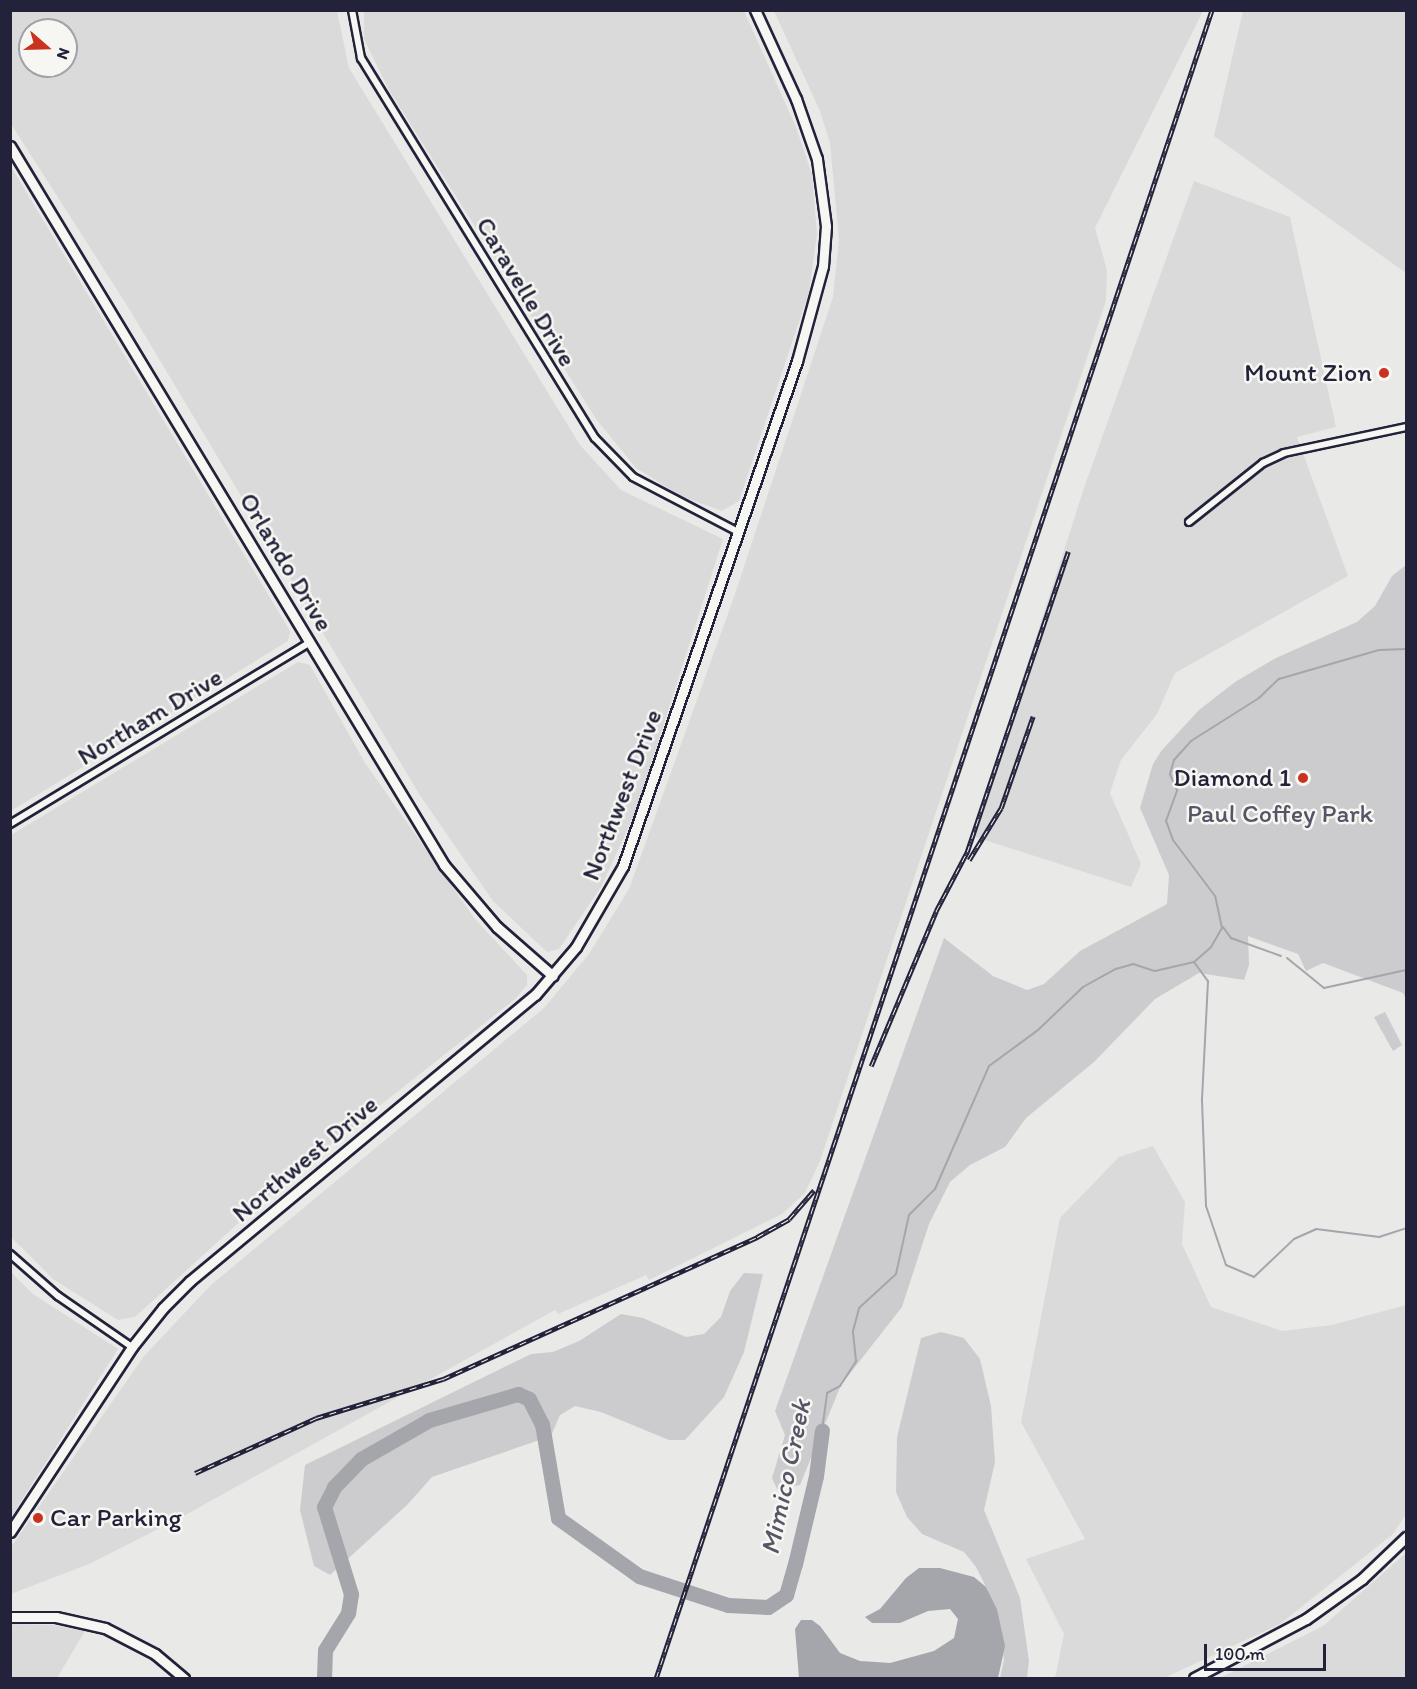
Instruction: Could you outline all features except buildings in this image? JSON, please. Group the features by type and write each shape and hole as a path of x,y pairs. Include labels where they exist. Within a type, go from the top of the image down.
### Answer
{"street":[{"name":"Caravelle Drive","path":"352,10 361,58 595,438 633,477 738,532"},
{"name":"Northwest Drive","path":"10,1532 132,1347 190,1281 489,1035 553,976 596,917 626,859 738,532 814,304 824,266 826,226 813,144 755,10"},
{"name":"Orlando Drive","path":"10,146 444,865 496,927 553,976"},
{"path":"1189,522 1263,462 1284,453 1407,427"},
{"name":"Northam Drive","path":"10,824 309,643"},
{"path":"10,1254 50,1290 132,1347"},
{"path":"1194,1678 1306,1619 1362,1579 1407,1537"},
{"path":"10,1617 56,1617 105,1628 154,1654 184,1678"}],"shaded area":[{"path":"11,10 337,11 349,68 580,445 621,490 723,539 636,811 601,887 559,949 547,952 493,901 421,797 128,307 11,124"},
{"path":"364,11 744,11 796,127 812,175 817,234 809,292 739,501 722,511 681,496 636,468 596,419 389,90 364,39"},
{"path":"774,11 1203,11 1095,228 1107,270 1106,301 820,1161 805,1193 782,1214 649,1280 646,1275 558,1314 555,1310 180,1518 89,1564 11,1594 11,1547 144,1356 211,1285 544,1008 589,954 629,889 734,597 833,297 839,240 830,143 820,111"},
{"path":"1243,11 1406,11 1406,273 1214,136"},
{"path":"10,165 290,631 288,641 11,811"},
{"path":"1194,181 1290,217 1336,427 1297,437 1348,576 1175,673 1157,714 1121,760 1110,793 1141,864 1131,887 972,836 1085,485"},
{"path":"298,662 310,665 365,763 475,919 527,975 527,985 515,999 288,1178 135,1317 118,1320 53,1279 11,1237 11,835"},
{"path":"1153,1146 1185,1202 1182,1244 1211,1307 1282,1331 1332,1325 1406,1305 1406,1514 1393,1534 1280,1624 1164,1678 1055,1678 1064,1634 1026,1559 1085,1539 1021,1422 1060,1218 1119,1157"},
{"path":"11,1272 33,1294 118,1349 11,1517"},
{"path":"1406,1553 1406,1678 1220,1678 1323,1626"},
{"path":"919,1568 940,1568 974,1577 986,1587 997,1609 1005,1646 998,1678 799,1678 795,1629 801,1620 812,1620 820,1626 840,1653 860,1661 890,1663 934,1651 954,1638 958,1619 950,1609 928,1611 900,1623 872,1623 865,1617 880,1609 906,1578"},
{"path":"11,1624 53,1625 85,1631 57,1678 11,1678"}],"green space":[{"name":"Paul Coffey Park","path":"1406,565 1406,999 1403,993 1323,963 1306,971 1298,954 1248,936 1249,965 1244,980 1199,973 1155,999 1094,1062 1026,1118 1005,1147 970,1165 950,1182 929,1224 902,1307 841,1385 800,1485 777,1489 772,1478 785,1435 775,1411 944,938 993,976 1027,990 1044,984 1080,951 1167,904 1169,875 1140,808 1153,764 1162,750 1199,710 1235,682 1276,658 1357,622 1375,606 1392,576"},
{"path":"1385,1012 1402,1045 1393,1051 1374,1017"},
{"path":"744,1273 763,1274 744,1352 724,1397 685,1440 669,1440 601,1412 575,1406 560,1415 551,1436 432,1477 407,1505 330,1575 314,1566 300,1510 305,1465 531,1354 553,1352 579,1341 621,1314 643,1318 686,1337 704,1334 721,1317 730,1291"},
{"path":"941,1332 964,1338 980,1359 991,1406 995,1462 984,1510 1020,1598 1029,1661 1027,1678 1000,1678 1004,1660 997,1609 976,1567 964,1552 922,1534 907,1517 896,1492 897,1437 921,1338"}],"waterway":[{"name":"Mimico Creek","path":"822,1430 827,1393 840,1386 856,1361 853,1331 859,1308 896,1274 909,1215 935,1189 989,1066 1038,1030 1083,987 1116,969 1133,964 1155,971 1194,962 1211,947 1222,928 1215,896 1173,840 1166,821 1177,790 1170,774 1174,760 1191,741 1259,698 1279,679 1379,650 1406,649"},
{"path":"1223,927 1231,938 1281,956"},
{"path":"1287,958 1324,988 1406,970"},
{"path":"1194,962 1208,981 1202,1101 1206,1206 1226,1265 1254,1277 1294,1239 1316,1229 1379,1237 1406,1228"},
{"name":"Mimico Creek","path":"324,1678 325,1650 348,1613 351,1594 324,1507 334,1487 361,1459 429,1420 518,1394 529,1399 542,1424 558,1518 639,1576 728,1605 768,1607 786,1595 816,1476 822,1430"}],"railway":[{"path":"656,1678 1212,10"},
{"path":"871,1066 936,911 967,852 1068,552"},
{"path":"969,860 1001,808 1033,716"},
{"path":"195,1473 316,1418 443,1379 757,1237 789,1219 814,1190"}],"place":[{"name":"Mount Zion","path":"1384,373"},
{"name":"Diamond 1","path":"1303,778"},
{"name":"Car Parking","path":"38,1518"}]}
